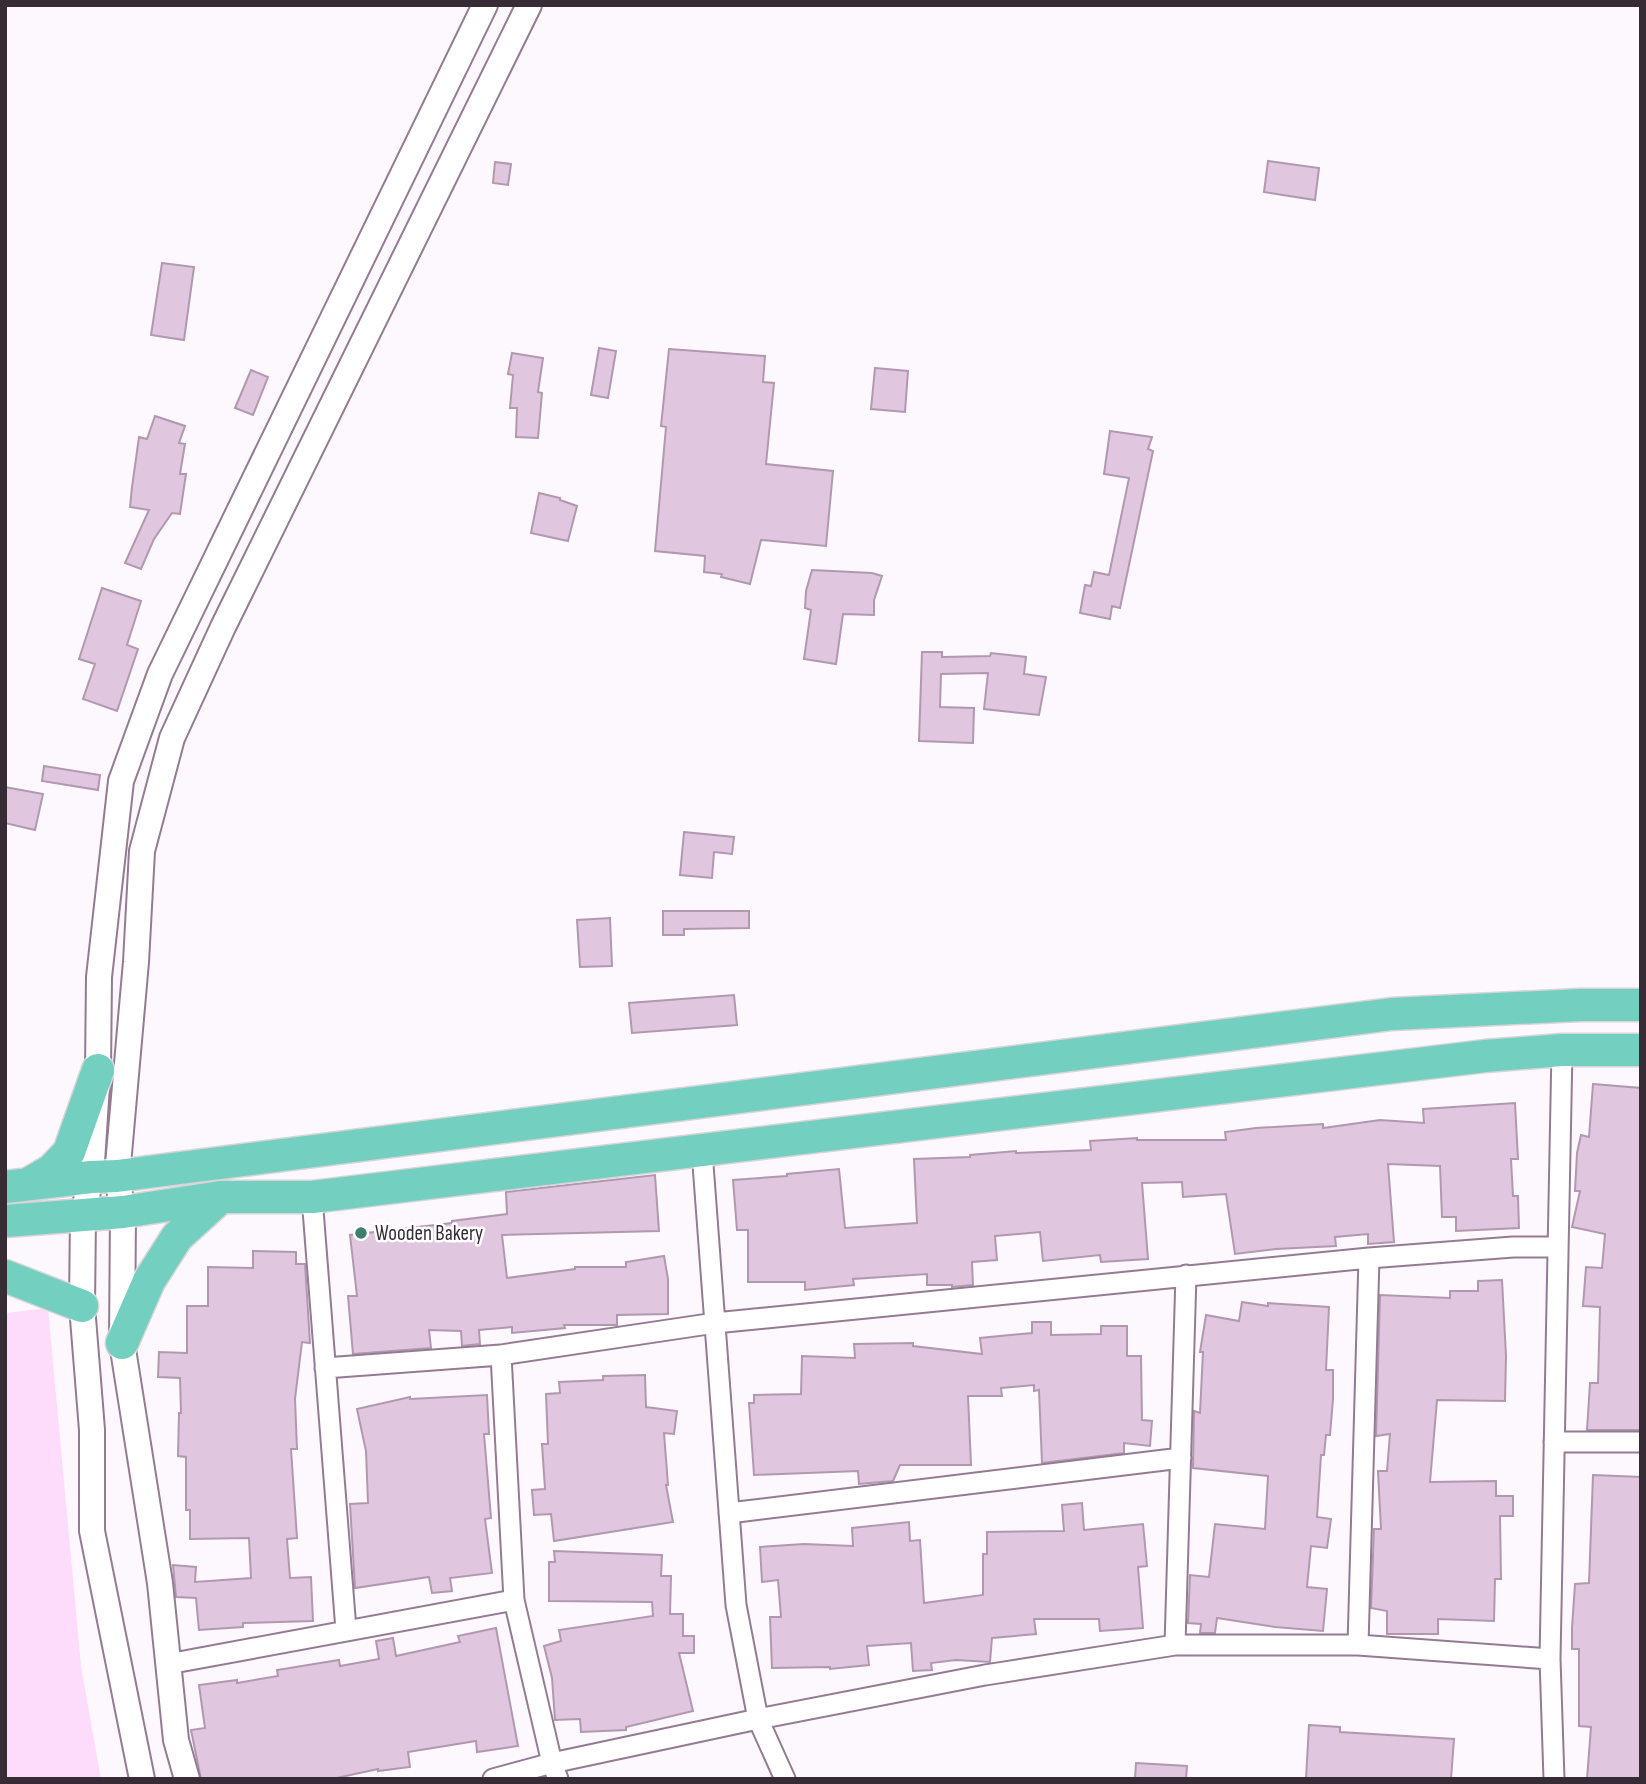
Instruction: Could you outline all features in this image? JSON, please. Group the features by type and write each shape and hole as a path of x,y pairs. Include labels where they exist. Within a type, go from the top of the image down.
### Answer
{"main road":[{"path":"16,1186 1392,1014 1580,1004 1641,1005"},
{"path":"5,1221 123,1212 221,1197 312,1198 1485,1056 1562,1050 1641,1050"},
{"path":"16,1186 52,1170 69,1152 98,1070"},
{"path":"122,1343 149,1281 177,1237 221,1197"},
{"path":"5,1276 82,1306"}],"street":[{"path":"187,1779 176,1740 160,1583 122,1343 123,1212 104,1177 98,1070 99,977 121,781 160,674 485,5"},
{"path":"142,1779 92,1531 92,1430 82,1306 83,1215 104,1177 136,962 142,851 172,738 223,627 529,5"},
{"path":"1554,1779 1549,1659 1562,1050"},
{"path":"702,1150 736,1605 758,1719 785,1779"},
{"path":"312,1198 346,1630"},
{"path":"325,1368 501,1355 715,1324 1186,1275 1513,1247 1558,1247"},
{"path":"1357,1645 1369,1258"},
{"path":"1175,1645 1186,1275"},
{"path":"501,1355 514,1600 555,1771"},
{"path":"1554,1442 1641,1442"},
{"path":"729,1513 1181,1458"},
{"path":"168,1664 514,1600"},
{"path":"493,1779 555,1771 758,1719 985,1675 1175,1645 1357,1645 1549,1659"}],"shaded area":[{"path":"48,1308 81,1666 101,1779 5,1779 5,1313"}],"building":[{"path":"1268,161 1319,168 1315,200 1264,192"},
{"path":"495,162 511,164 508,185 493,183"},
{"path":"162,263 194,267 184,340 151,335"},
{"path":"599,348 616,351 608,398 591,395"},
{"path":"669,349 765,356 763,382 774,383 766,464 833,471 826,546 761,540 750,584 721,577 722,574 704,572 705,556 655,551 666,427 661,426"},
{"path":"512,353 543,358 538,392 542,393 538,438 516,437 517,408 510,408 513,375 508,374"},
{"path":"875,368 908,371 905,412 871,409"},
{"path":"251,370 268,377 253,415 235,408"},
{"path":"155,416 185,426 179,443 185,444 180,474 186,474 180,514 172,513 154,539 141,569 125,563 149,510 130,507 139,437 147,439"},
{"path":"1110,431 1152,437 1148,449 1153,451 1120,608 1112,606 1110,619 1080,613 1085,585 1091,586 1094,572 1109,575 1129,478 1104,474"},
{"path":"539,493 577,506 568,541 531,533"},
{"path":"812,570 872,573 882,576 874,600 874,615 843,614 836,664 804,659 811,610 805,608 806,591"},
{"path":"102,588 141,601 127,645 138,649 117,711 83,699 95,664 79,659"},
{"path":"922,652 942,652 942,657 990,656 991,653 1026,657 1024,674 1046,677 1039,715 984,709 988,673 941,674 940,707 974,708 973,743 919,741"},
{"path":"44,766 100,775 98,790 42,781"},
{"path":"5,787 43,794 35,830 5,823"},
{"path":"684,832 734,837 732,854 714,852 712,878 680,875"},
{"path":"663,911 749,911 749,928 684,929 684,935 663,935"},
{"path":"610,918 612,966 580,967 577,920"},
{"path":"734,995 737,1025 632,1033 629,1003"},
{"path":"1593,1084 1641,1088 1641,1430 1587,1430 1590,1383 1598,1383 1600,1307 1583,1306 1586,1267 1602,1268 1605,1234 1572,1227 1580,1191 1575,1191 1577,1153 1581,1135 1589,1137"},
{"path":"1515,1103 1518,1159 1511,1159 1513,1196 1518,1196 1519,1228 1456,1231 1456,1217 1442,1217 1440,1166 1388,1164 1394,1242 1368,1244 1368,1234 1335,1237 1336,1246 1235,1254 1226,1194 1183,1197 1182,1182 1142,1183 1148,1259 1101,1262 1100,1255 1043,1261 1040,1232 995,1236 997,1260 972,1262 973,1285 927,1285 927,1274 853,1279 854,1285 805,1290 805,1282 748,1282 748,1230 737,1230 733,1180 839,1169 845,1228 917,1223 914,1159 970,1157 1016,1151 1091,1150 1090,1141 1137,1138 1226,1140 1225,1132 1256,1128 1323,1124 1323,1128 1380,1120 1424,1123 1423,1109"},
{"path":"655,1175 659,1231 502,1235 507,1278 575,1267 626,1267 626,1262 664,1256 668,1279 668,1314 617,1315 617,1325 564,1325 565,1328 512,1333 512,1327 479,1330 480,1344 462,1346 461,1331 429,1330 431,1348 353,1354 348,1296 357,1296 350,1235 507,1214 506,1192"},
{"path":"253,1251 296,1252 296,1264 305,1264 310,1343 302,1342 295,1399 297,1449 291,1449 297,1538 287,1539 290,1578 311,1577 313,1621 243,1623 243,1627 199,1630 196,1598 176,1597 173,1565 196,1567 195,1582 251,1578 249,1538 190,1539 190,1510 186,1510 186,1457 178,1456 180,1378 158,1377 159,1352 187,1353 187,1306 208,1306 208,1267 253,1268"},
{"path":"1502,1280 1506,1356 1505,1401 1437,1400 1430,1482 1496,1481 1496,1496 1513,1496 1513,1516 1500,1516 1501,1579 1495,1579 1494,1621 1438,1619 1438,1634 1387,1634 1387,1611 1371,1608 1374,1529 1381,1529 1378,1471 1387,1471 1390,1434 1376,1436 1380,1295 1450,1298 1450,1291 1478,1291 1478,1281"},
{"path":"1242,1302 1268,1306 1268,1303 1329,1307 1326,1370 1333,1370 1333,1399 1330,1435 1326,1435 1324,1455 1321,1455 1317,1517 1331,1519 1327,1548 1311,1546 1307,1587 1327,1589 1323,1631 1217,1618 1215,1633 1200,1633 1201,1624 1188,1623 1190,1575 1209,1577 1215,1524 1265,1529 1268,1476 1193,1468 1194,1411 1200,1413 1203,1352 1200,1352 1206,1315 1239,1321"},
{"path":"1032,1322 1051,1322 1051,1335 1101,1334 1101,1326 1127,1326 1127,1356 1141,1356 1142,1420 1152,1421 1150,1446 1124,1443 1124,1453 1042,1463 1039,1390 1034,1391 1034,1385 1001,1388 1002,1396 968,1396 971,1465 900,1465 893,1481 859,1484 858,1471 754,1475 749,1403 754,1403 754,1395 801,1394 802,1356 855,1358 854,1344 913,1343 913,1346 982,1354 980,1338 1032,1333"},
{"path":"645,1375 646,1407 677,1411 674,1434 664,1433 666,1485 673,1522 554,1541 551,1514 534,1515 532,1490 545,1489 542,1444 548,1444 546,1394 560,1393 559,1382 603,1380 603,1376"},
{"path":"487,1395 489,1434 484,1434 491,1518 485,1519 492,1573 450,1578 452,1591 432,1593 429,1577 355,1588 350,1504 368,1503 366,1451 357,1409 410,1397"},
{"path":"1593,1475 1641,1477 1641,1779 1587,1779 1591,1727 1579,1726 1579,1649 1572,1649 1572,1628 1575,1584 1589,1583"},
{"path":"1082,1503 1084,1530 1143,1524 1147,1566 1138,1567 1143,1628 1100,1631 1099,1619 1034,1619 1036,1634 992,1638 990,1662 956,1660 931,1663 932,1670 913,1671 911,1643 867,1646 869,1665 830,1669 772,1668 770,1617 781,1617 778,1580 762,1582 760,1547 804,1544 853,1546 852,1528 909,1522 910,1541 920,1540 924,1603 983,1595 983,1554 987,1554 987,1532 1064,1531 1062,1505"},
{"path":"554,1551 662,1555 661,1576 671,1576 670,1614 683,1614 683,1636 694,1636 694,1653 679,1653 693,1711 626,1727 626,1730 581,1732 580,1719 555,1720 552,1678 544,1646 561,1641 559,1630 653,1616 652,1602 549,1601 549,1562 555,1562"},
{"path":"496,1628 518,1746 477,1752 476,1741 408,1752 410,1767 378,1769 332,1779 201,1779 191,1730 205,1728 199,1685 237,1680 237,1683 278,1676 277,1670 339,1660 340,1666 379,1659 376,1641 393,1638 396,1656 460,1642 458,1636"},
{"path":"1309,1725 1340,1727 1340,1732 1454,1739 1451,1779 1306,1779"},
{"path":"1136,1763 1187,1766 1186,1779 1135,1779"}],"place":[{"name":"Wooden Bakery","path":"361,1233"}]}
